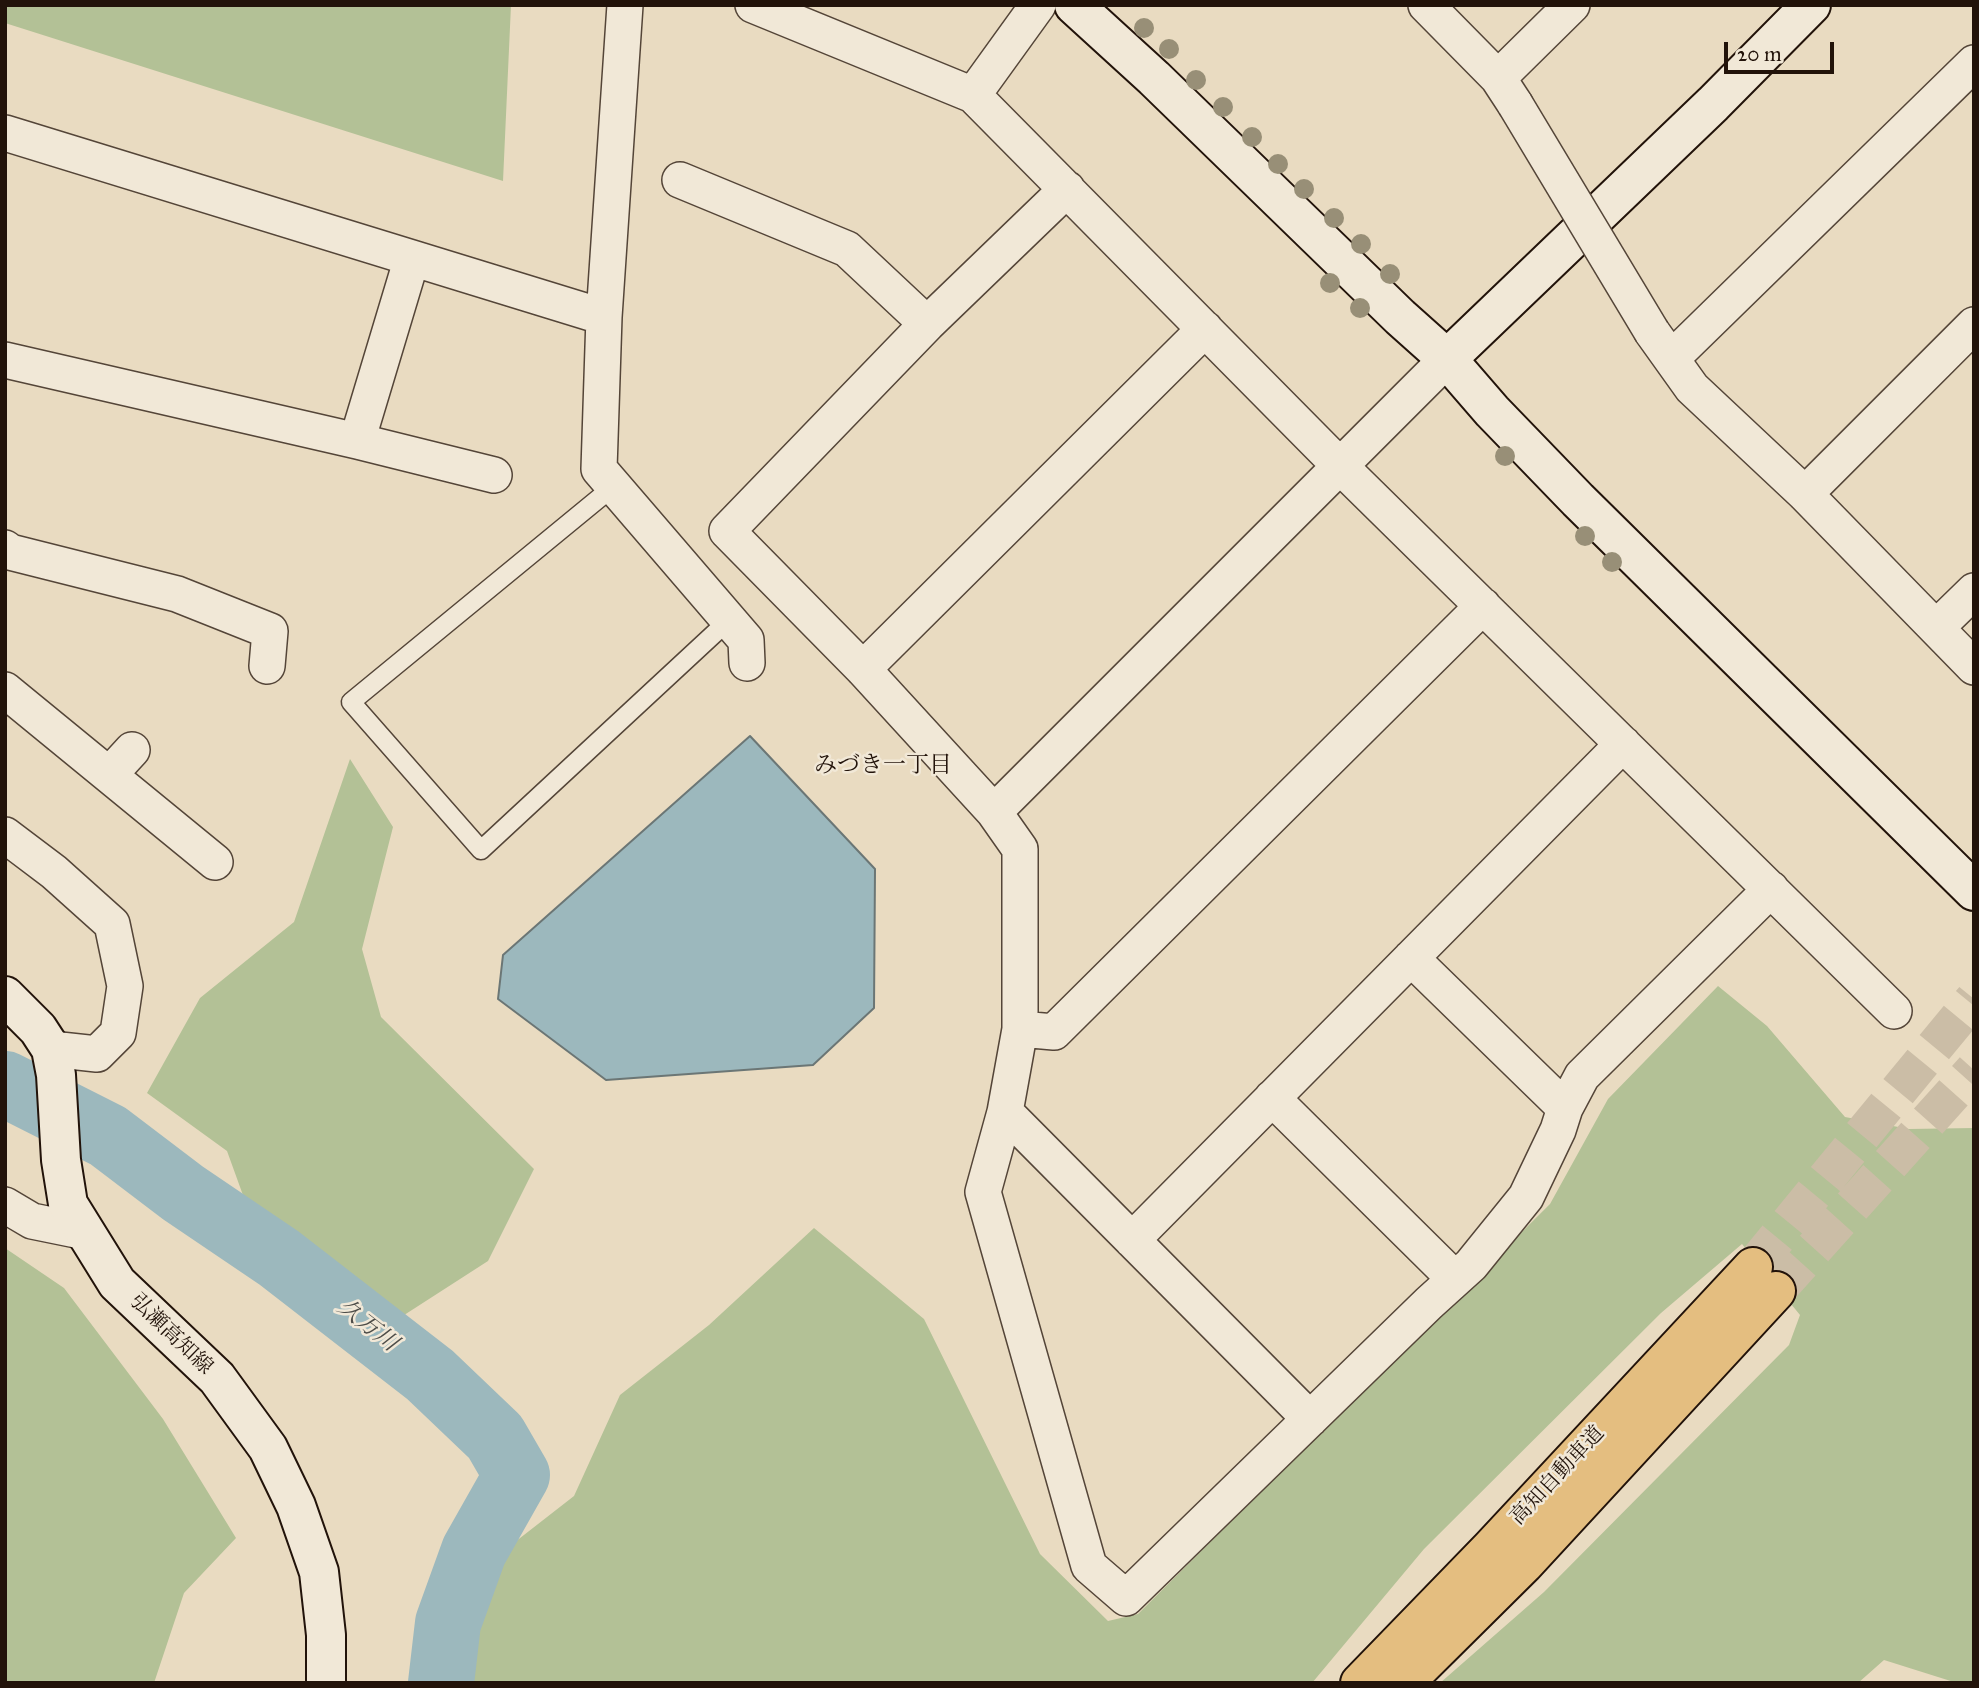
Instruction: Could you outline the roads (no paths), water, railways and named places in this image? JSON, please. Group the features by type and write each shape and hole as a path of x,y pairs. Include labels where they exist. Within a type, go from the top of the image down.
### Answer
{"highway":[{"name":"高知自動車道","path":"1360,1683 1500,1538 1765,1279 1524,1564 1404,1683"}],"street":[{"path":"625,5 604,317 599,469 746,640 747,663"},
{"path":"753,5 973,94 1340,466 1894,1011"},
{"path":"973,94 1038,5"},
{"path":"1074,5 1154,78 1400,317 1447,359 1492,411 1578,500 1971,882"},
{"path":"1426,5 1506,91 1662,345 1692,388 1805,494 1974,667"},
{"path":"1506,91 1572,5"},
{"path":"994,813 1447,359 1713,104 1811,5"},
{"path":"1662,345 1974,64"},
{"path":"5,133 604,317"},
{"path":"680,180 847,249 928,324"},
{"path":"1067,189 928,324 727,531 863,669 994,813 1020,849 1020,1030 1005,1112 983,1192 1089,1566 1126,1598 1471,1265 1526,1197 1559,1130 1565,1108 1583,1076 1771,889"},
{"path":"357,441 412,258"},
{"path":"1805,494 1974,325"},
{"path":"863,669 1205,328"},
{"path":"5,360 494,475"},
{"path":"5,548 10,552 177,594 270,631 267,666"},
{"path":"1937,628 1974,591"},
{"path":"1020,1030 1054,1032 1483,606"},
{"path":"5,690 215,862"},
{"path":"1132,1240 1623,744"},
{"path":"109,775 132,750"},
{"path":"5,835 54,872 112,924 125,986 118,1033 97,1054 53,1062 38,1030 5,996"},
{"path":"1411,958 1565,1108"},
{"name":"弘瀬高知線","path":"53,1062 61,1160 68,1204 117,1283 217,1378 268,1448 296,1506 319,1572 326,1635 326,1683"},
{"path":"1272,1098 1455,1279"},
{"path":"1005,1112 1310,1419"},
{"path":"5,1205 32,1221 86,1232"}],"lane":[{"path":"614,486 351,702 481,850 729,620"}],"water":[{"path":"750,736 875,869 874,1008 813,1065 606,1080 498,999 503,955"}],"waterway":[{"name":"久万川","path":"5,1084 108,1136 183,1193 279,1258 430,1375 495,1437 517,1475 474,1551 448,1623 441,1683"}],"tunnel":[{"path":"1753,1267 1974,999"},
{"path":"1776,1291 1974,1070"}],"district":[{"name":"みづき一丁目","path":"883,766"}]}
